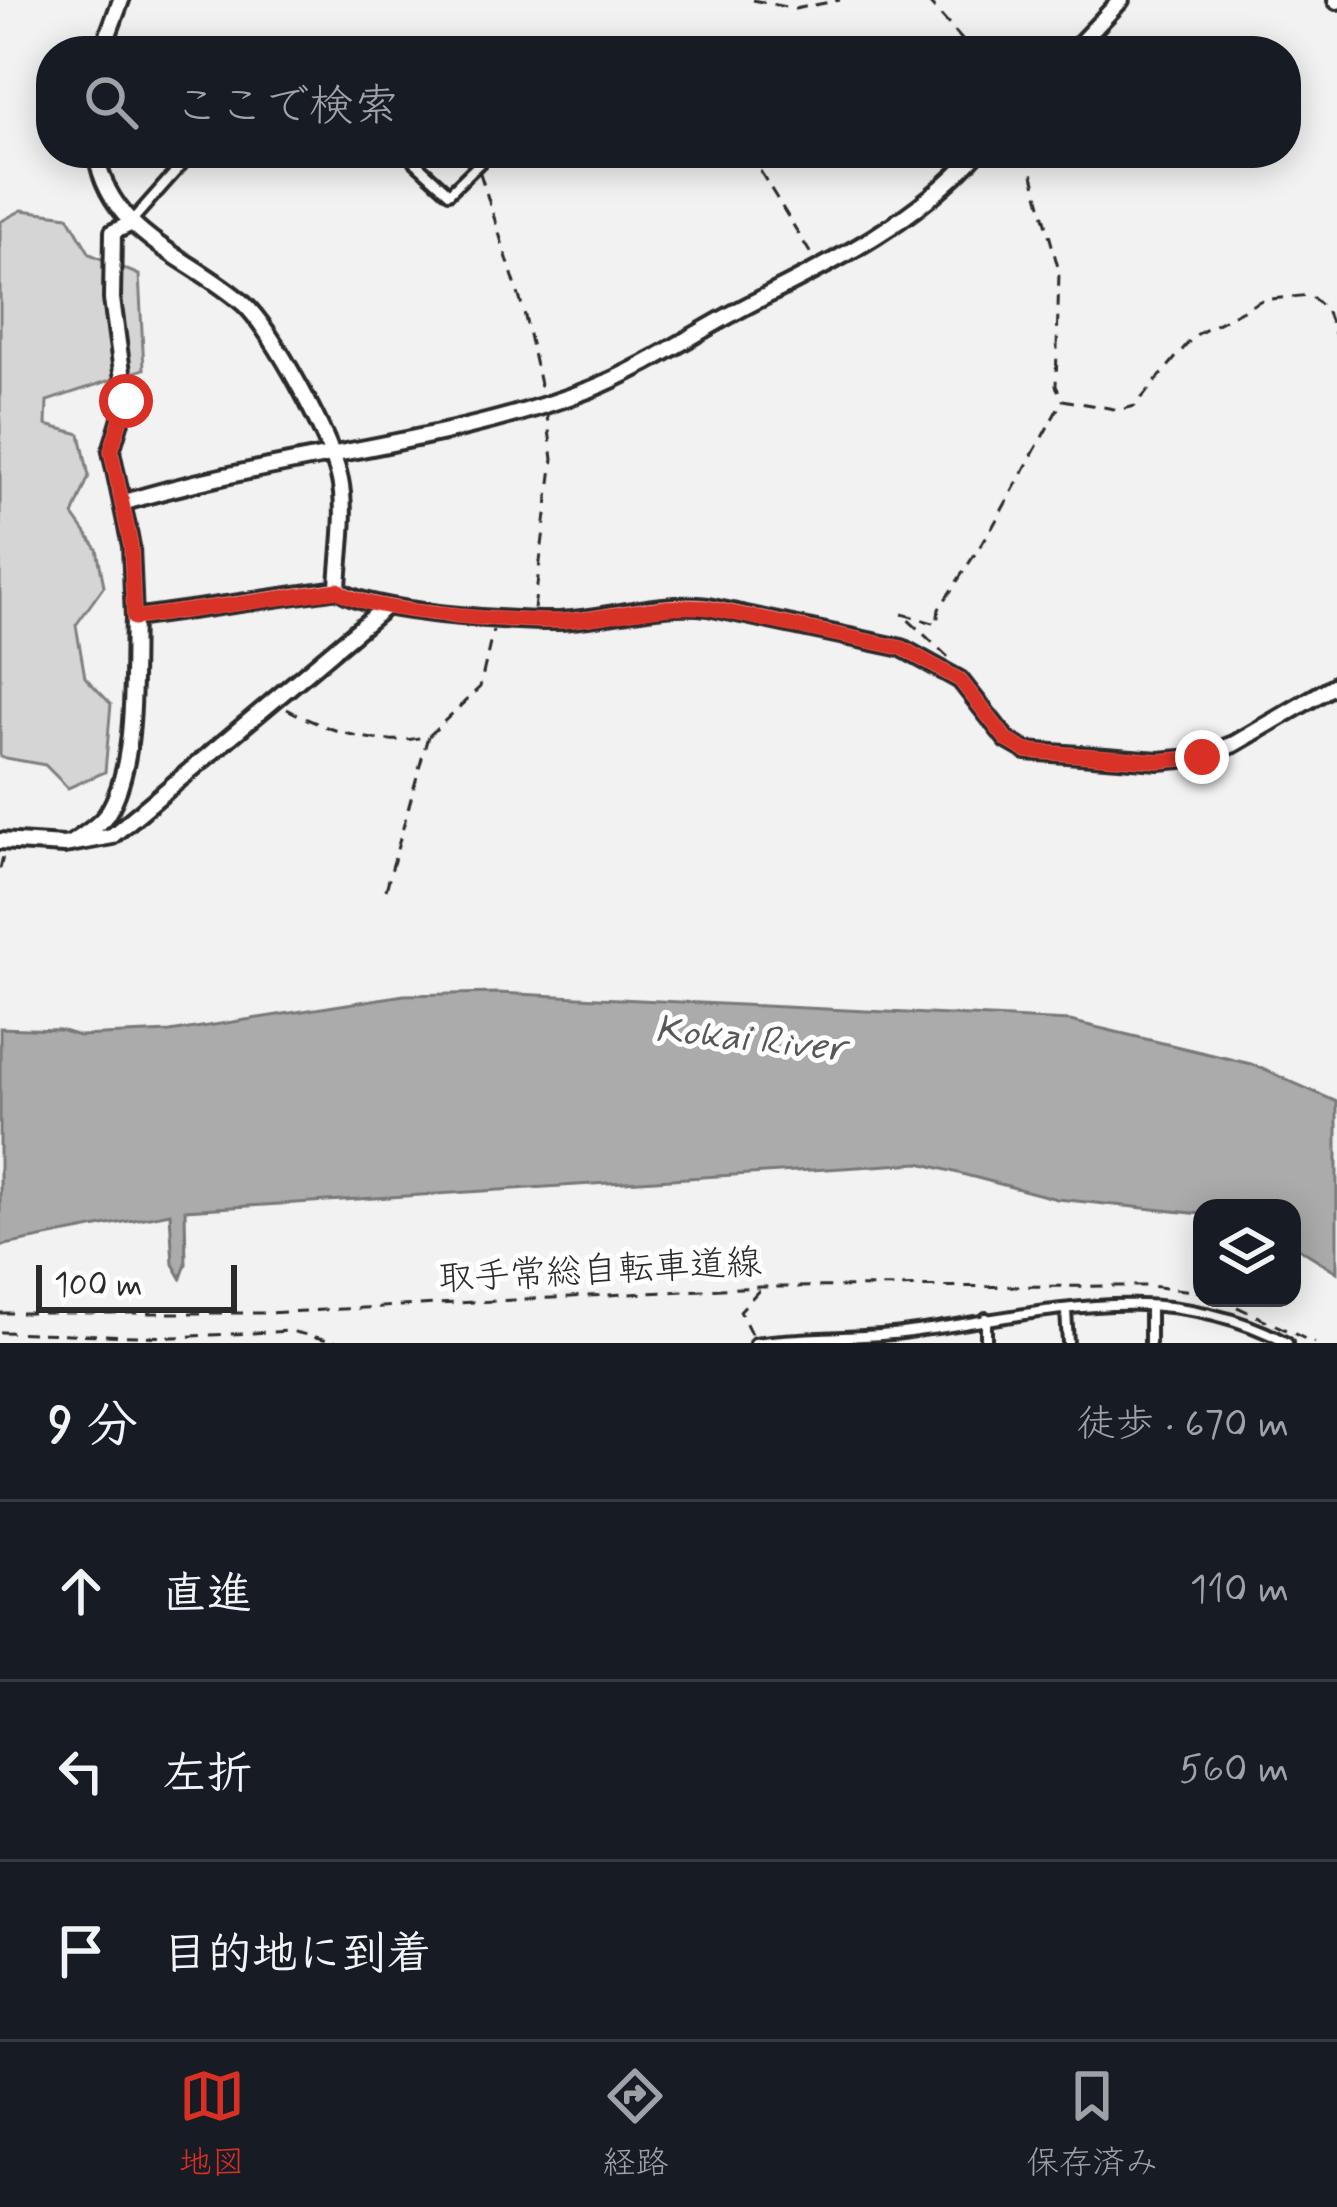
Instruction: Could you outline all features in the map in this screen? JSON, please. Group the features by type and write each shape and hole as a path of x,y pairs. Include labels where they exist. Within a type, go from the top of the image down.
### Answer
{"street":[{"path":"108,36 122,0"},
{"path":"1086,36 1121,0"},
{"path":"100,168 107,191 128,225 261,321 341,480 338,590"},
{"path":"122,503 192,481 544,402 622,374 704,326 820,270 917,209 961,168"},
{"path":"70,844 107,813 120,783 130,714 131,546 111,451 126,401 112,299 113,232 128,225"},
{"path":"134,618 338,590 358,603 384,608 533,620 681,604 902,648 957,678 1007,740 1026,751 1159,761 1220,751 1337,684"},
{"path":"3,842 70,844 112,836 384,608"}],"lane":[{"path":"128,225 179,168"},
{"path":"422,168 449,193 476,168"},
{"path":"752,1343 901,1338 986,1318 1078,1306 1180,1303 1287,1343"},
{"path":"1150,1306 1150,1343"},
{"path":"1066,1311 1068,1343"},
{"path":"986,1318 986,1343"}],"path":[{"path":"753,0 795,9 840,0"},
{"path":"927,0 959,36"},
{"path":"479,168 524,312 553,459 533,620"},
{"path":"758,168 820,270"},
{"path":"1031,168 1059,271 1056,386 1063,400"},
{"path":"1063,400 1120,410 1135,406 1194,336 1283,294 1310,295 1325,310 1337,339"},
{"path":"957,678 951,661 902,614 937,624 939,609 992,528 1063,400"},
{"path":"386,890 428,736 480,687 495,616"},
{"path":"272,700 339,732 428,736"},
{"path":"0,869 3,842"},
{"name":"取手常総自転車道線","path":"0,1313 267,1313 760,1287 1149,1286 1193,1291"},
{"path":"752,1343 752,1331 740,1311 760,1287"},
{"path":"1236,1307 1314,1343"},
{"path":"0,1333 173,1337 290,1331 340,1343"}],"shaded area":[{"path":"22,210 68,216 90,254 139,275 144,369 47,401 46,425 80,434 89,476 73,515 97,549 104,586 76,625 85,677 111,704 105,772 68,788 45,765 0,757 0,222"}],"water":[{"name":"Kokai River","path":"497,993 1070,1021 1251,1064 1337,1102 1337,1272 1301,1250 1301,1199 1193,1199 1193,1213 1057,1199 920,1163 185,1210 186,1264 181,1278 173,1264 170,1213 0,1246 0,1028 60,1030 79,1036 170,1032 404,995"}],"route":[{"path":"126,401 111,451 131,546 134,618 338,590 358,603 384,608 533,620 608,616 681,604 902,648 960,680 995,718 1007,740 1026,751 1106,753 1159,761 1202,757"}]}
